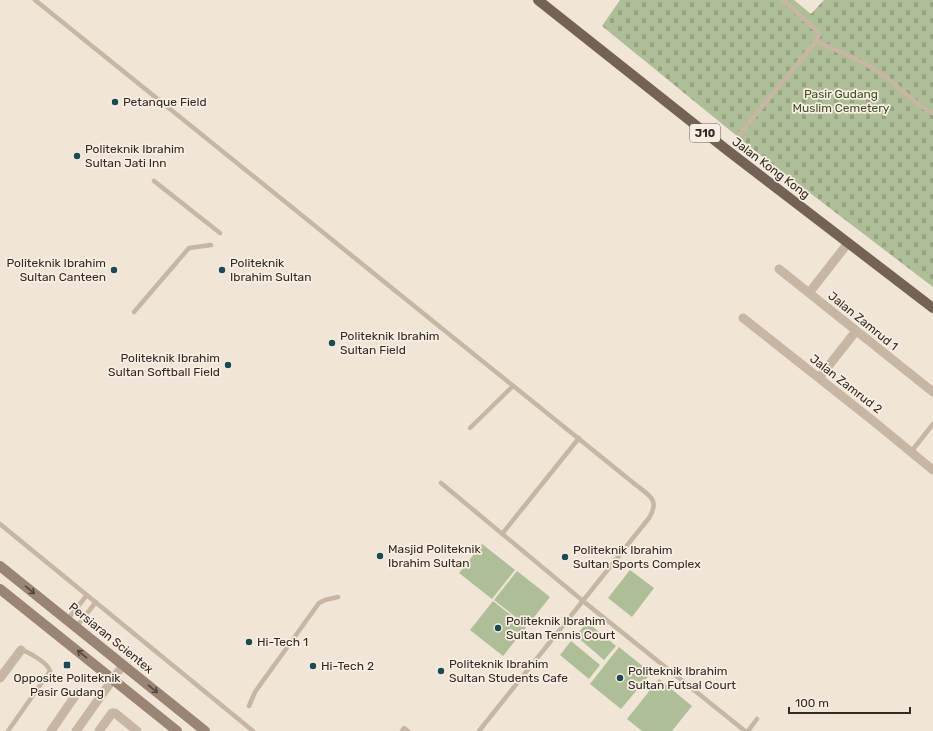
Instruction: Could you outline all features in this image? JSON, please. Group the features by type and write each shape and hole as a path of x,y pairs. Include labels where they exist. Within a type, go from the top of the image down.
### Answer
{"main road":[{"name":"Jalan Kong Kong","path":"538,0 727,150 933,308"},
{"path":"547,0 553,12"},
{"name":"Persiaran Scientex","path":"0,566 206,731"},
{"path":"0,589 177,731"}],"street":[{"path":"810,293 848,243"},
{"name":"Jalan Zamrud 1","path":"779,269 933,392"},
{"name":"Jalan Zamrud 2","path":"743,318 933,470"},
{"path":"819,378 856,331"},
{"path":"0,678 20,650"},
{"path":"76,731 123,664"},
{"path":"51,731 77,692"},
{"path":"99,731 112,713 115,713 137,731"}],"lane":[{"path":"35,0 578,438 649,496 655,505 649,518 479,731"},
{"path":"739,135 816,41 819,35 816,30 783,0"},
{"path":"816,41 878,71 896,84 916,103 933,113"},
{"path":"154,181 220,234"},
{"path":"134,312 189,248 211,245"},
{"path":"470,428 513,386"},
{"path":"910,452 933,424"},
{"path":"502,534 578,438"},
{"path":"441,483 583,601 747,731 757,720"},
{"path":"0,524 253,731"},
{"path":"67,620 87,595"},
{"path":"249,706 255,692 320,604 325,600 338,597"},
{"path":"76,627 96,602"},
{"path":"8,731 50,671 49,667 26,651 20,650"},
{"path":"402,731 404,728 408,731"}],"green space":[{"name":"Pasir Gudang Muslim Cemetery","path":"620,0 794,0 811,14 824,0 933,0 933,287 759,154 602,26"},
{"name":"Politeknik Ibrahim Sultan Tennis Court","path":"482,544 515,570 492,599 459,573"},
{"path":"630,570 654,588 632,617 608,598"},
{"name":"Politeknik Ibrahim Sultan Tennis Court","path":"517,571 550,597 527,626 494,600"},
{"name":"Politeknik Ibrahim Sultan Tennis Court","path":"493,601 526,627 503,656 470,630"},
{"path":"587,622 616,646 604,660 576,636"},
{"path":"571,641 600,665 589,679 560,655"},
{"name":"Politeknik Ibrahim Sultan Futsal Court","path":"619,647 651,673 621,709 590,684"},
{"path":"659,679 692,706 672,731 642,731 627,719"}],"place":[{"name":"Petanque Field","path":"115,102"},
{"name":"Politeknik Ibrahim Sultan Jati Inn","path":"77,156"},
{"name":"Politeknik Ibrahim Sultan Canteen","path":"114,270"},
{"name":"Politeknik Ibrahim Sultan","path":"222,270"},
{"name":"Politeknik Ibrahim Sultan Field","path":"332,343"},
{"name":"Politeknik Ibrahim Sultan Softball Field","path":"228,365"},
{"name":"Masjid Politeknik Ibrahim Sultan","path":"380,556"},
{"name":"Politeknik Ibrahim Sultan Sports Complex","path":"565,557"},
{"name":"Politeknik Ibrahim Sultan Tennis Court","path":"498,628"},
{"name":"Hi-Tech 1","path":"249,642"},
{"name":"Opposite Politeknik Pasir Gudang","path":"67,665"},
{"name":"Hi-Tech 2","path":"313,666"},
{"name":"Politeknik Ibrahim Sultan Students Cafe","path":"441,671"},
{"name":"Politeknik Ibrahim Sultan Futsal Court","path":"620,678"}]}
